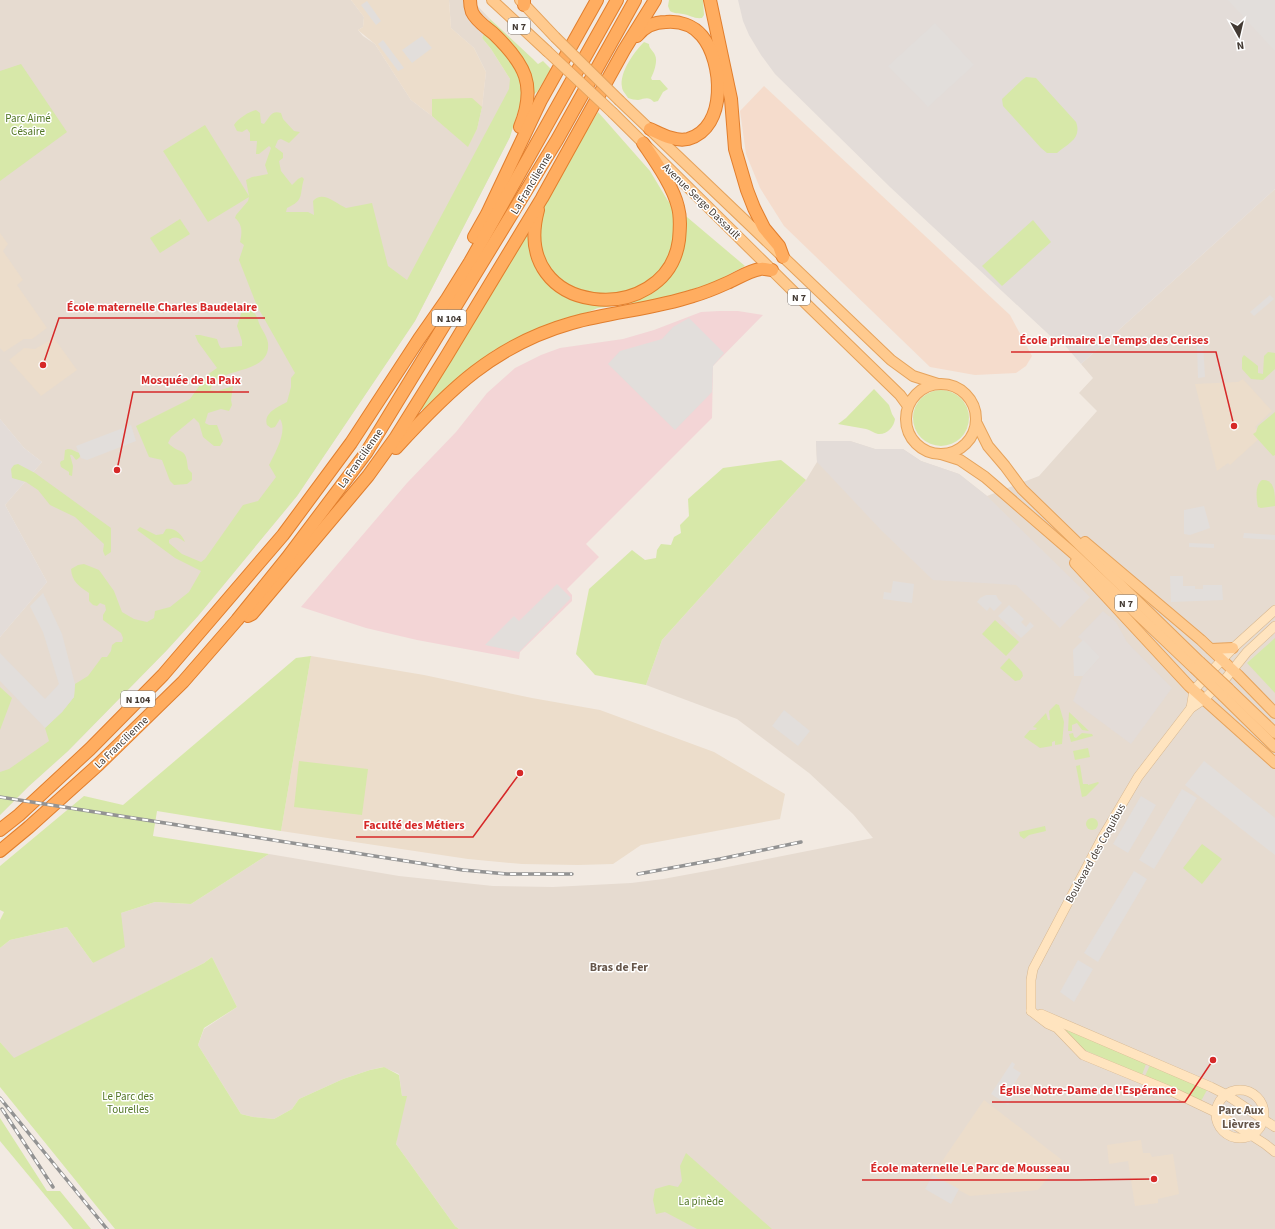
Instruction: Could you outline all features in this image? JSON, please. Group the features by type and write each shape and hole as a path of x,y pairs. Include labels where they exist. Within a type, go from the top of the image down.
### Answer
{"highway":[{"path":"470,0 472,12 506,46 520,65 525,74 528,90 525,116 485,208 487,214"},
{"path":"447,299 446,290 487,214 541,100 596,0"},
{"name":"La Francilienne","path":"0,830 19,815 90,749 163,674 283,535 351,443 447,299 470,262 618,0"},
{"name":"La Francilienne","path":"0,851 110,754 183,682 237,620 287,558 366,453 557,140 635,0"},
{"path":"237,620 252,614 368,476 396,437 542,198 624,50 655,0"},
{"path":"710,0 730,99 735,149 754,208 764,228 779,246 782,257"},
{"path":"624,50 632,44 639,34 648,27 654,24 670,22 686,24 694,29 706,42 713,58 718,92 714,113 709,125 699,134 688,139 673,138 650,129"},
{"path":"542,198 535,224 534,240 536,252 542,264 554,281 570,292 603,300 622,297 642,291 656,282 669,267 678,246 680,224 676,200 663,174 643,143"},
{"path":"368,476 378,471 395,449 434,406 456,386 498,355 521,342 546,331 573,323 616,313 653,307 693,296 762,268 772,270"},
{"path":"0,821 48,787"}],"main road":[{"name":"Avenue Serge Dassault","path":"492,0 613,113 894,389 908,406"},
{"name":"Avenue Serge Dassault","path":"523,2 555,37 620,101 782,257 896,363 913,376 938,384"},
{"path":"938,384 954,386 962,390 969,396 977,414 977,424 973,435 967,443 950,453 941,454 924,450 915,443 909,435 906,424 908,406 912,398 928,386 938,384"},
{"name":"N 7","path":"977,424 988,446 1022,489 1068,533 1197,665"},
{"name":"N 7","path":"941,454 960,460 985,477 1074,554 1226,692 1275,733"},
{"path":"1068,533 1078,536 1211,649 1275,713"},
{"path":"1056,540 1063,551 1194,690 1275,763"},
{"path":"1192,708 1194,690 1233,648 1275,610"},
{"name":"Boulevard des Coquibus","path":"1031,1011 1031,980 1033,969 1116,812 1138,777 1192,708 1204,700 1233,670 1247,652 1275,626"},
{"path":"1211,649 1233,648"},
{"name":"N 7","path":"1226,692 1275,746"},
{"path":"1031,1011 1051,1018 1225,1094 1264,1118 1275,1127"},
{"path":"1031,1011 1048,1024 1057,1028 1083,1055 1178,1094 1215,1112 1252,1135 1275,1152"},
{"path":"1237,1090 1246,1091 1255,1095 1262,1104 1264,1118 1262,1125 1252,1135 1243,1139 1234,1138 1226,1134 1220,1128 1216,1121 1215,1112 1217,1105 1225,1094 1237,1090"}],"shaded area":[{"path":"0,0 351,0 364,17 363,27 358,30 363,36 375,44 411,100 468,146 477,129 482,107 486,72 474,48 451,28 449,0 472,0 490,19 482,38 491,49 510,79 510,137 415,321 297,496 198,616 167,650 68,751 29,786 0,815 0,637 47,582 5,505 42,462 24,448 0,419"},
{"path":"351,0 449,0 451,28 474,48 486,72 482,107 477,129 468,147 411,100 375,44 358,30 363,27 364,17"},
{"path":"738,0 1275,0 1275,189 1081,364 1062,342 1059,344 890,187 775,74 749,35 743,21"},
{"path":"1228,0 1275,0 1275,51"},
{"path":"367,1 381,21 376,25 361,5"},
{"path":"935,23 974,65 928,107 888,66"},
{"path":"422,36 432,48 412,63 402,50"},
{"path":"383,40 404,68 398,71 378,44"},
{"path":"764,86 1010,315 1032,356 1026,366 1016,373 975,375 930,367 784,226 760,188 746,154 740,111"},
{"path":"1275,189 1275,1229 459,1229 455,1226 396,1144 402,1096 399,1074 383,1067 343,1079 299,1099 292,1109 274,1119 241,1114 198,1045 204,1029 237,1007 212,957 204,963 14,1059 0,1042 0,948 10,940 67,927 93,963 121,913 155,902 191,904 269,854 399,876 493,886 553,887 631,883 663,879 873,838 853,814 809,773 737,719 646,685 662,640 806,480 817,462 816,441 850,441 875,449 903,449 921,461 959,474 987,496 1039,476 1097,411 1079,393 1093,378 1081,364"},
{"path":"0,233 8,244 3,251 23,280 17,285 47,328 32,339 24,339 4,352 0,348"},
{"path":"1270,295 1274,299 1254,316 1250,312"},
{"path":"738,311 763,315 713,366 712,418 586,544 599,557 567,589 572,595 572,601 520,652 519,659 417,640 366,628 301,607 407,483 456,432 487,393 515,368 541,355 560,348 623,339 654,330 701,312"},
{"path":"689,318 724,353 713,366 712,392 675,430 608,364 620,351 662,339 673,327"},
{"path":"54,338 77,370 41,396 9,360 24,348 35,349"},
{"path":"1197,343 1203,343 1205,377 1198,378"},
{"path":"1243,379 1272,411 1255,427 1262,436 1230,465 1228,463 1217,471 1195,384 1238,382"},
{"path":"0,419 24,448 42,462 5,505 47,582 0,637"},
{"path":"131,425 136,441 87,460 81,458 76,446"},
{"path":"816,441 850,441 875,449 903,449 921,461 959,474 987,496 1090,597 1060,628 1016,585 933,580 881,530 817,462"},
{"path":"1204,506 1210,528 1190,535 1184,534 1184,510"},
{"path":"1244,533 1275,535 1275,540 1243,538"},
{"path":"1189,543 1214,544 1214,548 1189,547"},
{"path":"1170,576 1183,576 1183,586 1195,586 1195,589 1203,589 1203,585 1222,585 1223,600 1171,602"},
{"path":"893,581 914,584 912,603 883,599 884,592 891,593"},
{"path":"557,584 571,598 519,652 485,645 514,616 519,621"},
{"path":"43,593 62,634 75,684 74,697 62,712 45,728 0,681 0,653 45,699 59,684 43,632 30,606"},
{"path":"986,595 996,595 1002,603 994,611 990,607 987,611 977,602 980,598"},
{"path":"1009,605 1024,619 1021,622 1026,627 1030,622 1034,626 1021,638 998,616"},
{"path":"1103,611 1116,622 1127,642 1172,688 1131,744 1073,701 1083,676 1100,657 1078,637"},
{"path":"1083,640 1100,657 1083,676 1074,676 1073,650"},
{"path":"311,656 424,675 532,698 600,710 714,752 785,794 780,819 641,845 613,864 578,865 522,864 468,859 281,831"},
{"path":"784,710 810,731 798,746 772,726"},
{"path":"1204,761 1275,818 1275,855 1185,785"},
{"path":"1182,789 1197,798 1154,869 1139,860"},
{"path":"1141,796 1156,805 1128,853 1113,844"},
{"path":"1134,871 1147,879 1098,962 1084,953"},
{"path":"1078,960 1093,969 1074,1002 1060,992"},
{"path":"1012,1062 1015,1064 1013,1068 1021,1073 1014,1084 1020,1088 1008,1105 991,1094"},
{"path":"984,1100 1062,1160 1038,1190 970,1196 932,1176"},
{"path":"1141,1140 1143,1153 1150,1153 1152,1157 1173,1154 1179,1194 1158,1199 1158,1203 1135,1206 1128,1161 1109,1164 1107,1145"},
{"path":"933,1175 959,1189 951,1204 925,1189"}],"green space":[{"path":"669,0 703,0 704,15 702,18 697,18 672,12 668,6"},
{"path":"490,19 538,64 543,61 551,69 537,92 520,105 510,137 415,321 297,496 198,616 167,650 68,751 29,786 0,815 0,772 9,769 49,741 45,728 62,712 74,697 75,684 88,676 102,657 107,657 111,651 112,645 116,642 122,642 123,638 121,633 103,620 103,615 106,610 105,605 100,603 97,606 93,605 89,601 89,593 79,586 74,580 71,569 78,565 84,564 99,570 114,591 122,612 134,619 147,622 154,618 155,611 170,607 189,592 201,571 175,558 137,530 140,527 156,535 163,534 166,529 175,530 182,536 185,542 175,537 169,540 169,543 182,554 201,562 205,559 243,505 258,501 276,477 269,465 282,436 282,424 280,419 275,427 271,428 267,425 266,421 267,417 272,411 287,402 291,387 291,378 295,373 257,306 239,260 244,245 240,242 241,229 235,218 248,201 249,197 208,222 163,151 205,125 249,196 246,180 252,177 268,174 265,165 271,148 269,146 259,154 256,154 257,141 250,141 250,133 247,129 242,132 237,131 234,125 238,120 256,110 260,113 261,123 264,124 273,113 281,113 283,119 294,131 300,132 289,143 281,139 278,140 275,147 283,153 283,158 279,161 281,171 292,185 302,177 304,179 299,200 287,208 286,212 308,212 314,215 313,201 321,197 330,199 346,208 372,203 388,266 407,280 509,89 510,79 491,49 482,38"},
{"path":"644,42 649,44 656,57 651,78 652,80 660,80 668,89 663,92 658,101 654,102 648,98 638,100 628,98 622,88 625,69 636,51"},
{"name":"Parc Aimé Césaire","path":"21,64 67,132 0,181 0,71"},
{"path":"1026,77 1036,78 1076,122 1076,136 1070,143 1057,153 1047,153 1041,148 1003,106 1002,99"},
{"path":"472,98 482,107 477,129 468,147 432,116 432,99"},
{"path":"598,112 650,171 668,201 745,266 713,283 657,300 598,308 494,350 467,370 422,410 420,407"},
{"path":"180,219 190,234 160,253 150,238"},
{"path":"1033,220 1051,242 1002,286 982,266"},
{"path":"243,308 253,311 256,315 268,343 267,352 263,359 257,364 224,376 214,383 210,390 218,391 233,386 231,400 232,405 229,411 221,409 208,413 205,423 209,425 217,425 223,441 220,446 214,446 203,437 199,423 194,418 171,437 168,443 184,454 188,469 192,473 192,480 187,484 174,485 170,481 162,460 149,457 136,426 190,399 207,375 217,368 198,342 195,335 217,339 221,348 242,346 242,341 237,326"},
{"path":"1268,352 1275,353 1275,369 1263,380 1251,379 1242,369 1242,358 1244,355 1258,366 1258,373 1263,374 1264,356"},
{"path":"874,389 889,405 895,419 890,430 878,434 866,429 838,424 846,418"},
{"path":"941,390 952,393 961,398 966,407 969,418 966,429 961,438 952,443 941,446 930,443 921,438 916,429 913,418 916,407 921,398 930,393"},
{"path":"1275,412 1275,455 1273,456 1253,434 1256,432 1258,426"},
{"path":"68,449 80,453 81,455 76,460 72,455 70,455 73,466 72,476 61,467 60,463 64,460 65,450"},
{"path":"781,460 806,480 662,640 646,685 595,675 576,654 589,589 632,550 645,560 656,558 657,550 661,544 671,545 674,537 681,533 680,525 689,516 688,499 723,468"},
{"path":"18,464 35,473 111,528 111,552 105,556 103,551 104,544 75,517 50,505 38,490 26,482 12,478 11,469 14,465"},
{"path":"1262,480 1270,482 1272,485 1275,506 1258,507 1257,488"},
{"path":"995,620 1019,642 1006,656 982,634"},
{"path":"1275,638 1275,693 1247,663"},
{"path":"311,656 281,831 157,811 153,836 269,854 191,904 155,902 121,913 125,947 93,963 67,927 10,940 0,948 0,920 4,912 0,910 0,866 84,796 123,805 296,658"},
{"path":"1009,658 1022,672 1023,676 1020,680 1015,681 1000,668"},
{"path":"0,687 12,698 0,730"},
{"path":"1056,704 1059,705 1064,722 1062,744 1055,745 1055,741 1052,742 1052,746 1040,748 1024,737 1030,730 1035,730 1037,728 1033,727 1046,713 1048,720 1050,720 1049,711"},
{"path":"1069,712 1089,731 1082,730 1077,723 1072,725 1072,731 1068,731"},
{"path":"1073,733 1074,737 1076,738 1082,733 1092,734 1093,736 1071,742 1069,734"},
{"path":"1088,748 1090,757 1075,760 1073,751"},
{"path":"299,761 368,769 362,815 294,807"},
{"path":"1080,765 1083,784 1088,785 1099,783 1086,796 1082,797 1076,766"},
{"path":"1090,818 1094,818 1098,824 1094,830 1090,830 1086,826 1086,822"},
{"path":"1045,826 1046,831 1029,835 1024,839 1020,836 1019,832"},
{"path":"1202,844 1222,859 1202,884 1183,868"},
{"name":"Le Parc des Tourelles","path":"212,957 237,1007 204,1028 198,1045 241,1114 274,1119 292,1109 299,1099 343,1079 384,1067 399,1075 402,1096 407,1096 396,1144 455,1226 459,1229 115,1229 0,1087 0,1042 14,1058 204,963"},
{"path":"1052,1021 1146,1064 1142,1075 1082,1049"},
{"path":"1150,1065 1207,1090 1201,1101 1145,1076"},
{"path":"0,1118 47,1191 60,1191 91,1229 73,1229 0,1141"},
{"name":"La pinède","path":"686,1153 772,1229 697,1229 665,1212 656,1214 653,1200 655,1189 669,1185 678,1187 682,1181 680,1166"}],"railway":[{"path":"0,797 463,870 507,874 572,874"},
{"path":"638,874 801,842"},
{"path":"0,1098 107,1229"},
{"path":"2,1109 53,1187"}],"place":[{"name":"École maternelle Charles Baudelaire","path":"43,365"},
{"name":"École primaire Le Temps des Cerises","path":"1234,426"},
{"name":"Mosquée de la Paix","path":"117,470"},
{"name":"Faculté des Métiers","path":"520,773"},
{"name":"Église Notre-Dame de l'Espérance","path":"1213,1060"},
{"name":"École maternelle Le Parc de Mousseau","path":"1154,1179"}],"district":[{"name":"Bras de Fer","path":"619,967"},
{"name":"Parc Aux Lièvres","path":"1241,1117"}]}
